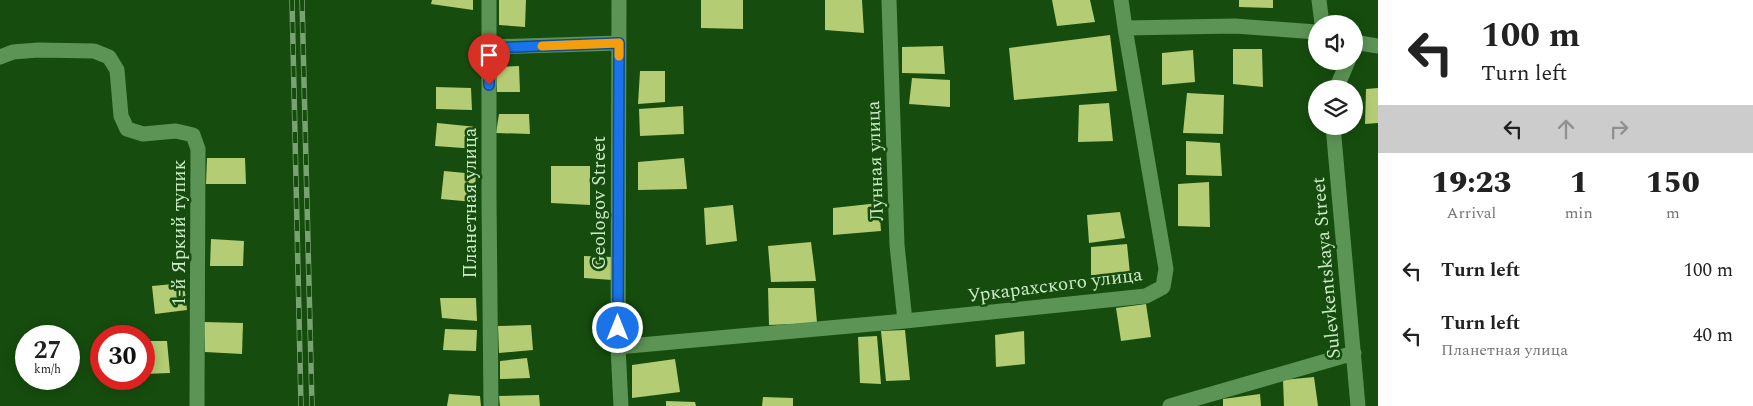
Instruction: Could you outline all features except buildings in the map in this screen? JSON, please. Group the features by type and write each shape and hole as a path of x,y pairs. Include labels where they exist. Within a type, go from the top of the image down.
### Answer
{"street":[{"name":"Планетная улица","path":"489,0 488,198 491,406"},
{"name":"Geologov Street","path":"619,0 618,347 621,406"},
{"name":"Лунная улица","path":"889,0 897,245 905,321"},
{"path":"1121,0 1125,28 1236,26 1308,31"},
{"path":"1319,0 1321,15"},
{"name":"Уркарахского улица","path":"618,347 905,321 1146,296 1163,287 1166,269 1125,28"},
{"path":"489,48 619,43"},
{"path":"1363,45 1378,46"},
{"name":"1-й Яркий тупик","path":"0,57 13,52 38,50 94,51 110,58 117,70 120,116 127,129 143,134 176,131 193,135 198,149 197,406"},
{"name":"Sulevkentskaya Street","path":"1334,135 1358,406"},
{"path":"1177,405 1354,353"}],"railway":[{"path":"292,0 301,406"},
{"path":"302,0 312,406"}],"slow traffic":[{"path":"542,46 619,43 619,56"}],"route":[{"path":"489,85 489,48 619,43 618,328"}]}
